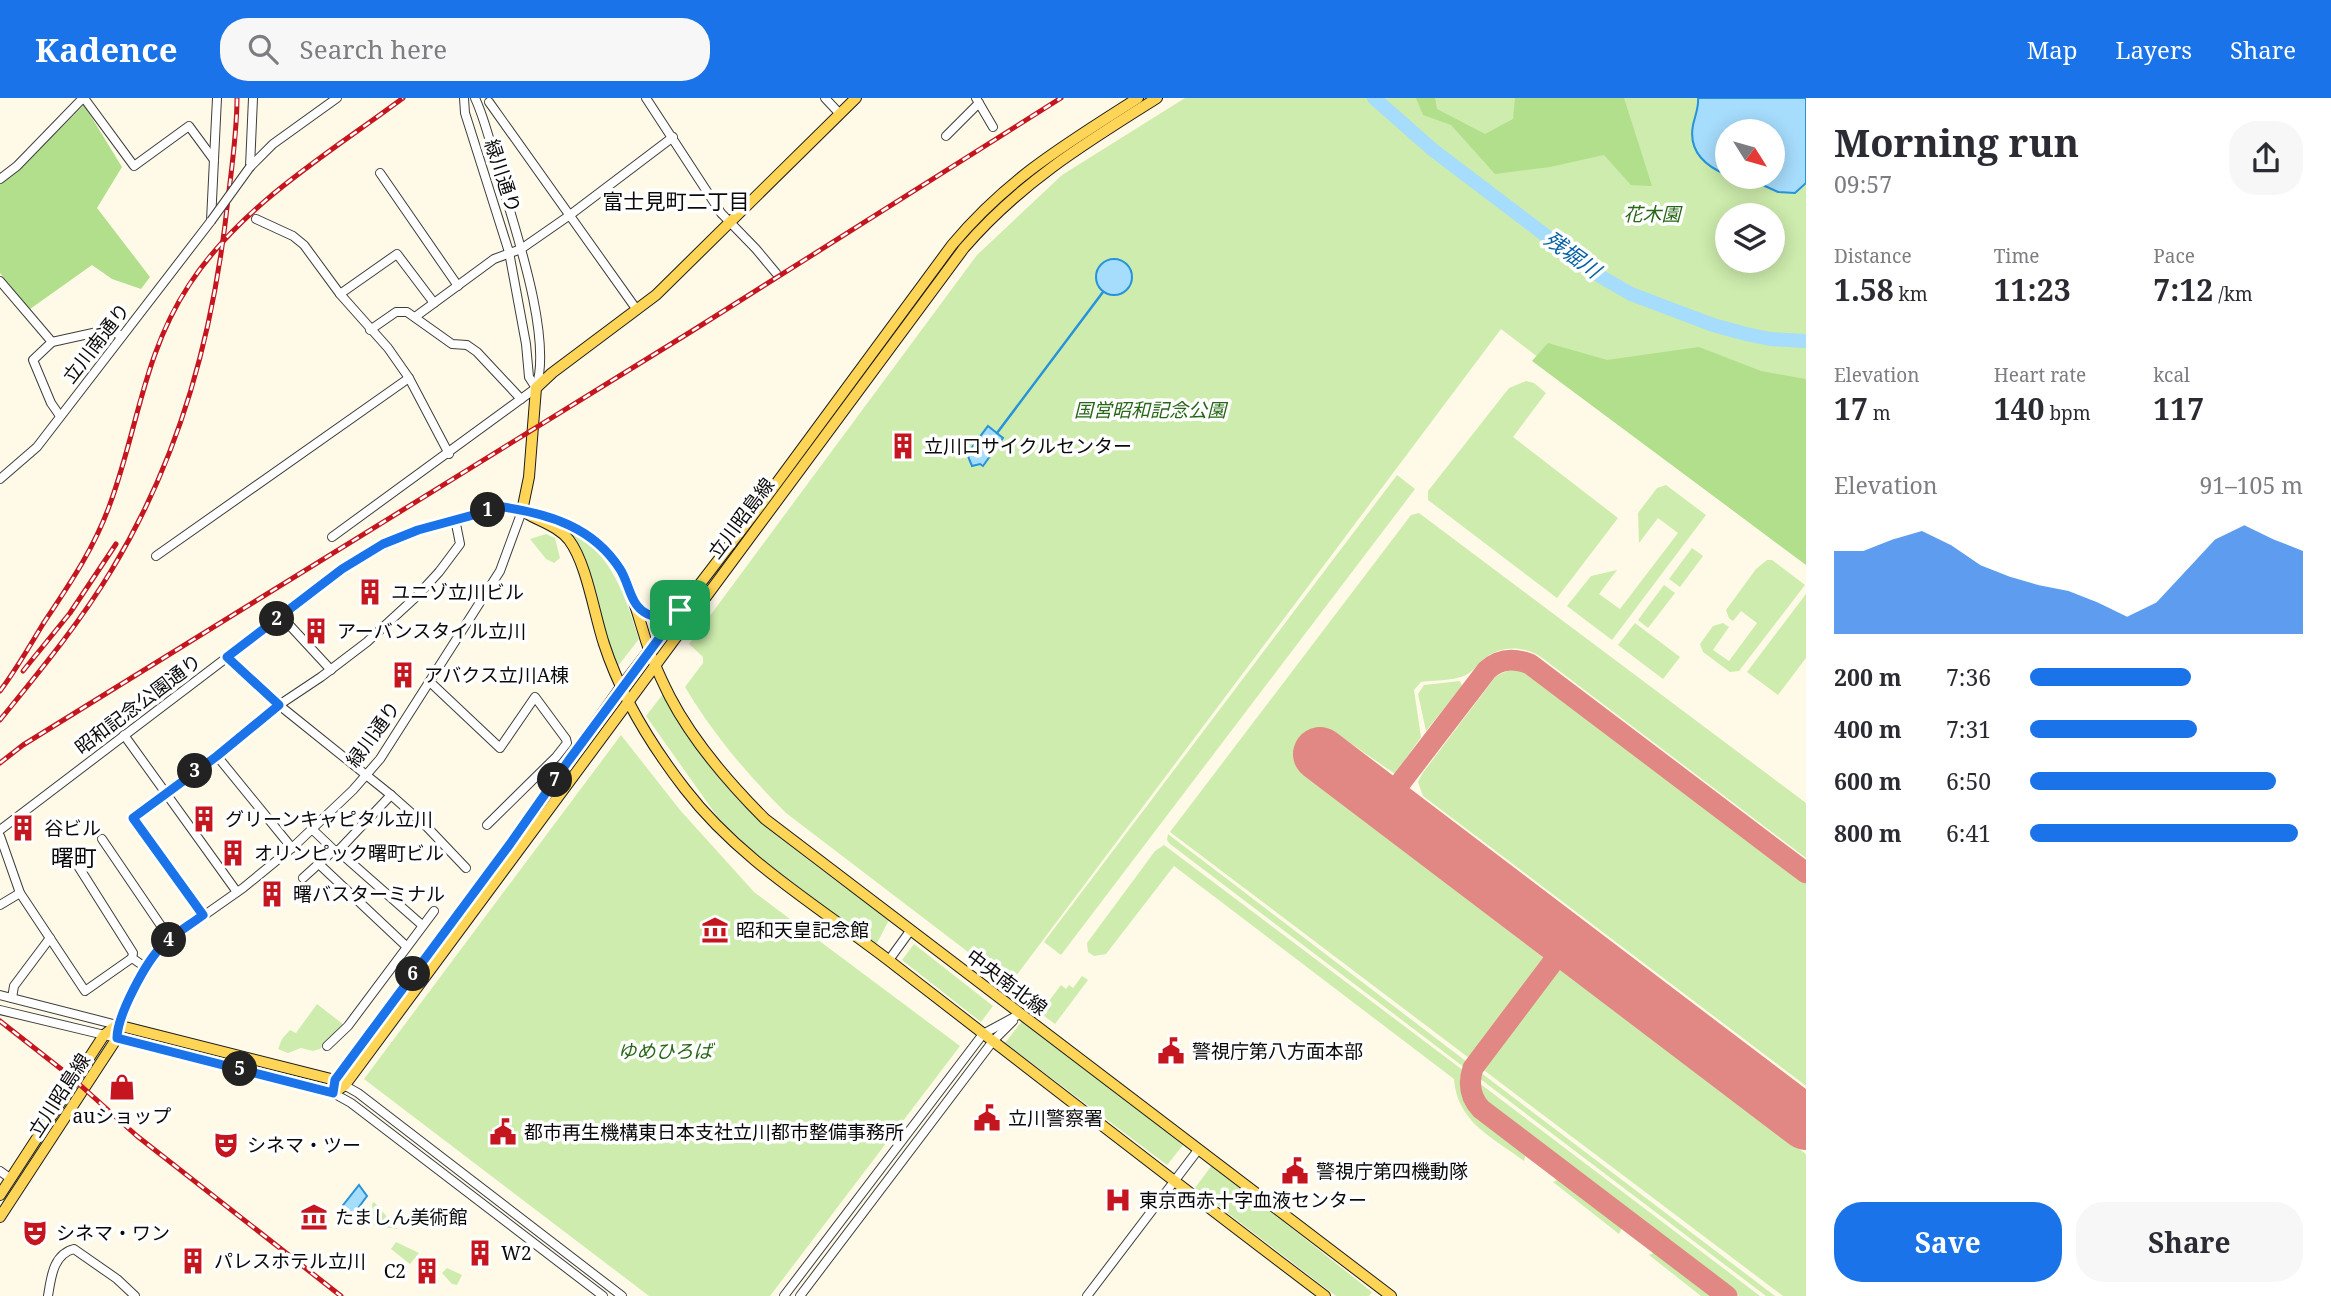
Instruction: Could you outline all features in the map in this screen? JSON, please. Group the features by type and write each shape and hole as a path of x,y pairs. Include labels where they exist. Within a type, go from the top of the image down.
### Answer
{"main road":[{"path":"536,388 554,371 656,295 856,98"},
{"name":"立川昭島線","path":"333,1093 621,687 964,232 1030,168 1138,98"},
{"name":"立川昭島線","path":"340,1082 629,702 975,235 1000,208 1056,162 1157,98"},
{"name":"緑川通り","path":"522,511 529,478 536,388"},
{"path":"522,511 556,528 575,549 604,645 621,687 667,765 725,835 766,870 889,960 1325,1296"},
{"name":"中央南北線","path":"522,511 554,517 572,526 597,544 621,570 655,664 672,700 720,771 748,802 789,839 1391,1296"},
{"path":"635,604 645,613 656,617 667,617 680,610"},
{"path":"117,1025 340,1082"},
{"name":"立川昭島線","path":"0,1195 104,1035 117,1025"},
{"path":"117,1038 333,1093"},
{"name":"立川昭島線","path":"0,1217 117,1038"}],"street":[{"path":"0,179 17,166 84,98 134,166 189,126 214,160"},
{"path":"211,221 217,98"},
{"path":"250,167 253,98"},
{"path":"250,167 273,144 337,98"},
{"name":"緑川通り","path":"464,98 465,113 509,252 526,344 529,377 536,388"},
{"path":"646,98 721,213 776,273"},
{"path":"825,98 840,114"},
{"path":"465,113 477,102 492,100 637,310"},
{"path":"946,136 978,101 993,127"},
{"name":"緑川通り","path":"477,102 521,248 537,322 540,375 536,388"},
{"path":"415,317 494,260 521,248 570,215 673,136"},
{"name":"立川南通り","path":"0,479 30,454 250,167"},
{"path":"380,173 458,286"},
{"path":"256,219 293,236 304,245 340,294 388,348 409,377 449,454"},
{"path":"340,294 397,254 435,303"},
{"path":"0,281 52,342"},
{"path":"370,330 396,312 407,312 452,344 467,345 477,352 521,398"},
{"path":"60,416 51,403 33,360 52,342 102,331 111,331 122,336"},
{"path":"156,556 409,377"},
{"path":"332,537 536,388"},
{"name":"昭和記念公園通り","path":"0,830 342,569 405,534 497,508 522,511"},
{"name":"緑川通り","path":"117,1025 153,955 170,939 237,892 292,848 366,776 392,742 500,571 522,511"},
{"path":"203,915 133,818 217,756 279,705 331,670 403,610 439,572 460,544 455,519"},
{"path":"281,616 331,670"},
{"path":"227,657 279,705 391,795 427,827 466,868"},
{"path":"430,682 500,748 536,697 566,739 567,743 556,757 487,825"},
{"path":"124,735 237,892"},
{"path":"217,756 292,848"},
{"path":"303,878 336,851 391,795"},
{"path":"313,830 422,925"},
{"path":"0,836 20,893 85,991 132,958 133,953 73,858"},
{"path":"102,839 170,939"},
{"path":"320,865 406,946"},
{"path":"0,905 20,893"},
{"path":"327,1046 348,1026 434,911"},
{"path":"889,960 910,930"},
{"path":"12,998 14,986 50,938"},
{"path":"132,958 145,967"},
{"path":"0,995 117,1025 117,1038 0,1010"},
{"path":"784,1296 984,1034 1020,1014"},
{"path":"800,1296 993,1041 1020,1014"},
{"path":"340,1082 622,1296"},
{"path":"333,1093 351,1103 603,1296"},
{"path":"1087,1296 1198,1150"},
{"path":"0,1171 11,1179"},
{"path":"48,1296 54,1266 65,1252 74,1249 117,1279 135,1296"},
{"path":"119,1296 125,1288"}],"green space":[{"name":"国営昭和記念公園","path":"1185,98 1806,98 1806,560 1501,329 1010,984 786,813 731,753 685,687 703,663 703,657 689,644 977,255 1062,175"},
{"path":"1416,98 1435,98 1437,109 1485,134 1513,119 1515,98 1624,98 1652,186 1631,185 1604,155 1550,167 1495,174 1451,125 1423,115"},
{"path":"84,105 122,167 97,208 150,277 141,289 112,279 92,265 30,309 0,273 0,184 18,170"},
{"path":"1548,343 1607,360 1699,347 1761,371 1806,379 1806,565 1532,361"},
{"path":"1526,381 1534,383 1546,393 1513,437 1618,518 1557,598 1428,500 1428,491 1509,388"},
{"path":"1397,475 1415,489 1061,955 1044,942"},
{"path":"1666,485 1706,515 1612,640 1567,606 1591,576 1617,570 1599,594 1620,609 1678,533 1658,518 1639,543 1638,513 1657,488"},
{"path":"1419,513 1806,803 1806,858 1541,657 1520,649 1506,649 1492,654 1464,676 1421,682 1414,690 1421,737 1395,774 1336,733 1305,774 1544,958 1543,967 1473,1061 1170,832 1411,515"},
{"path":"559,524 591,545 603,558 620,587 639,639 618,666 609,645 581,551"},
{"path":"546,534 555,538 560,558 554,563 546,559 530,539"},
{"path":"1692,548 1703,556 1680,587 1669,579"},
{"path":"1767,560 1772,560 1805,585 1739,671 1730,672 1703,652 1700,644 1713,626 1723,623 1729,627 1713,650 1729,661 1757,623 1741,611 1733,621 1726,610 1756,569"},
{"path":"1664,585 1675,593 1648,628 1638,620"},
{"path":"1806,594 1806,658 1778,695 1747,672"},
{"path":"1635,623 1680,657 1663,679 1618,645"},
{"path":"1512,669 1522,670 1530,675 1806,884 1806,1086 1423,796 1418,782 1422,774 1496,676"},
{"path":"1460,681 1462,686 1426,731 1418,694 1424,685"},
{"path":"663,694 707,762 755,816 889,920 876,945 760,858 719,819 646,716"},
{"name":"ゆめひろば","path":"621,735 680,810 754,892 960,1046 770,1296 649,1296 364,1079"},
{"path":"1168,834 1471,1065 1469,1071 1170,844 1167,840"},
{"path":"1164,845 1468,1074 1467,1086 1476,1108 1494,1126 1524,1147 1524,1161 1469,1118 1457,1094 1454,1079 1174,866 1106,954 1094,956 1088,952 1087,943 1155,851"},
{"path":"914,944 993,1006 981,1022 902,960"},
{"path":"1561,970 1806,1154 1806,1296 1783,1296 1481,1068 1551,975"},
{"path":"1082,976 1088,980 1055,1024 1040,1013 1061,985 1066,989 1069,985 1073,988"},
{"path":"317,1004 344,1025 320,1049 313,1051 301,1048 288,1053 278,1049 282,1039 290,1030 296,1033"},
{"path":"1022,1021 1183,1145 1167,1165 1005,1043"},
{"path":"127,1032 328,1084 209,1056"},
{"path":"100,1053 101,1053 21,1172"},
{"path":"1480,1072 1775,1296 1766,1296 1479,1078"},
{"path":"1478,1082 1760,1296 1739,1296 1494,1110 1483,1098"},
{"path":"1212,1165 1372,1292 1369,1296 1336,1296 1195,1188"},
{"path":"1566,1180 1620,1221 1622,1228 1619,1234 1553,1182"},
{"path":"374,1202 398,1229 374,1226"},
{"path":"396,1242 419,1253 410,1264 391,1249"},
{"path":"1660,1250 1718,1296 1701,1296 1649,1255"},
{"path":"447,1268 462,1275 457,1285 452,1284 442,1273"}],"water":[{"path":"1698,98 1806,98 1806,183 1795,193 1771,189 1785,189 1785,119 1715,119 1715,169 1705,162 1693,143"},
{"path":"1114,259 1127,264 1132,277 1127,290 1114,295 1101,290 1096,277 1101,264"},
{"path":"988,426 1003,438 983,466 972,466 967,454"},
{"path":"359,1185 367,1196 353,1215 340,1209"}],"waterway":[{"name":"残堀川","path":"1374,98 1433,150 1598,275 1631,294 1713,325 1746,334 1770,339 1806,341"},
{"path":"997,433 1103,292"}],"taxiway":[{"path":"1385,803 1487,670 1502,661 1518,661 1530,664 1806,873"},
{"path":"1568,942 1473,1068 1470,1084 1474,1100 1481,1109 1727,1296"}],"runway":[{"path":"1320,754 1806,1123"}],"railway":[{"path":"0,720 99,591 136,527 175,438 214,297 233,161 237,98"},
{"path":"0,691 71,581 96,536 120,476 161,338 189,285 210,256 260,205 403,98"},
{"path":"0,763 23,745 692,331 1061,98"},
{"path":"23,671 70,613 116,544"},
{"path":"0,1021 70,1076 137,1136 341,1296"}],"place":[{"name":"立川口サイクルセンター","path":"903,446"},
{"name":"ユニゾ立川ビル","path":"370,592"},
{"name":"アーバンスタイル立川","path":"316,631"},
{"name":"アバクス立川A棟","path":"403,675"},
{"name":"グリーンキャピタル立川","path":"204,819"},
{"name":"谷ビル","path":"23,828"},
{"name":"オリンピック曙町ビル","path":"233,853"},
{"name":"曙バスターミナル","path":"272,894"},
{"name":"昭和天皇記念館","path":"715,930"},
{"name":"警視庁第八方面本部","path":"1171,1051"},
{"name":"auショップ","path":"122,1087"},
{"name":"立川警察署","path":"987,1118"},
{"name":"都市再生機構東日本支社立川都市整備事務所","path":"503,1132"},
{"name":"シネマ・ツー","path":"226,1145"},
{"name":"警視庁第四機動隊","path":"1295,1171"},
{"name":"東京西赤十字血液センター","path":"1118,1200"},
{"name":"たましん美術館","path":"314,1217"},
{"name":"シネマ・ワン","path":"35,1233"},
{"name":"W2","path":"480,1253"},
{"name":"パレスホテル立川","path":"193,1261"},
{"name":"C2","path":"427,1271"}],"district":[{"name":"富士見町二丁目","path":"676,202"},
{"name":"曙町","path":"74,858"}],"route":[{"path":"503,507 542,513 580,531 614,561 626,579 635,604 645,613 667,617 680,610 335,1080 333,1093 117,1038 117,1025 153,955 162,945 203,915 133,818 217,756 279,705 227,657 342,569 405,534 503,507"}],"park label":[{"name":"花木園","path":"1652,214"}]}
